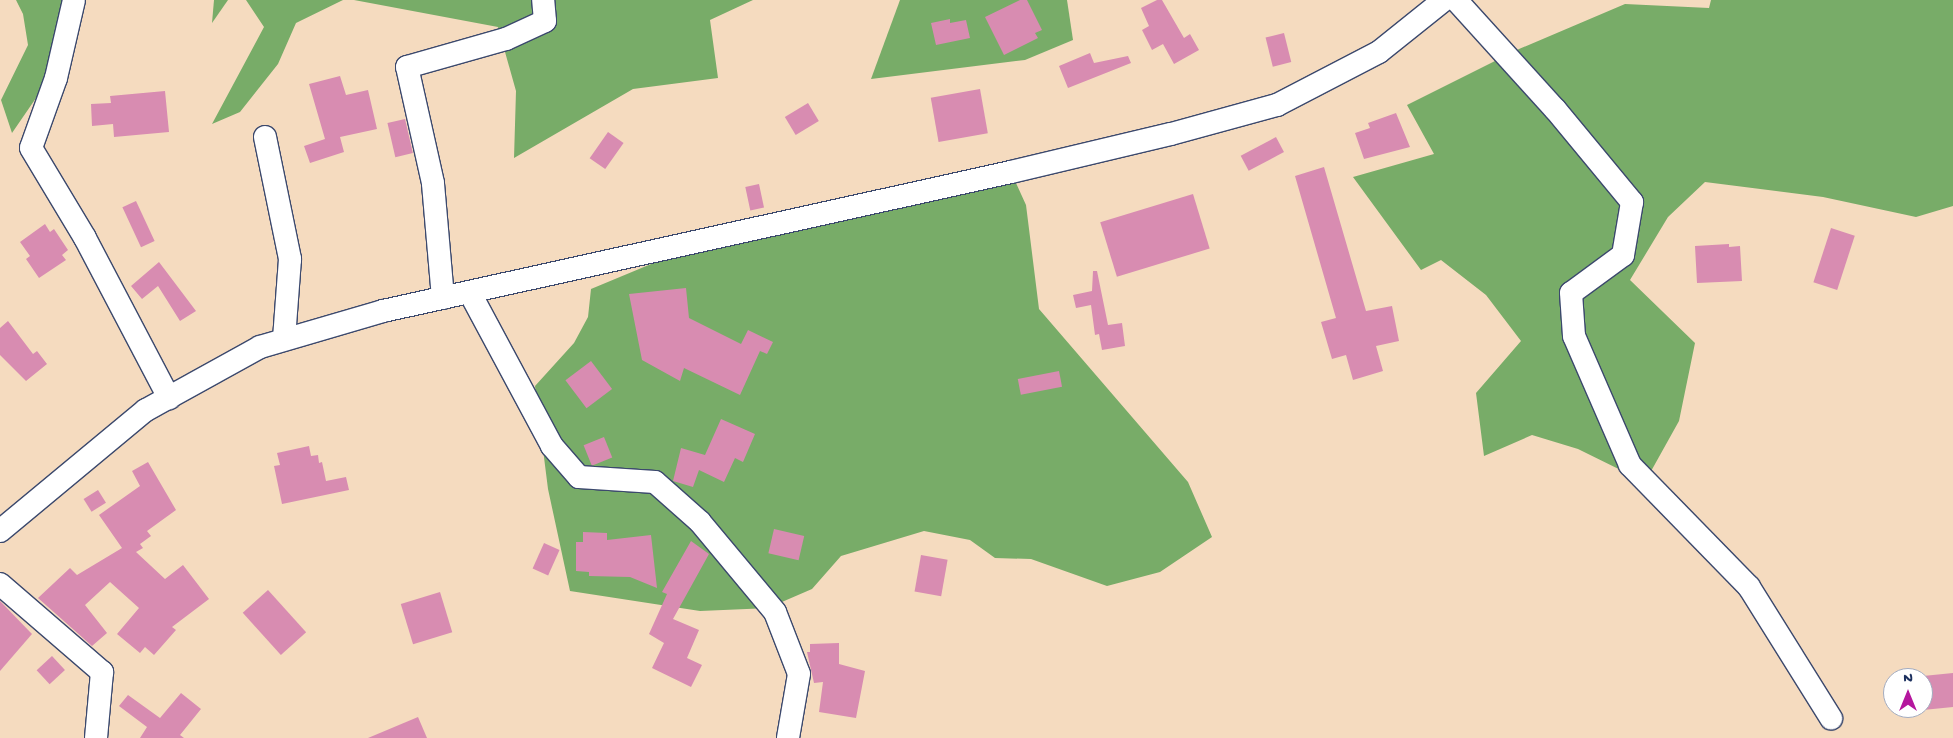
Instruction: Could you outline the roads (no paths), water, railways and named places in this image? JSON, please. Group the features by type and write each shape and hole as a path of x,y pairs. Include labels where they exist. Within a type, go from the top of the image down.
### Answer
{"street":[{"path":"74,0 56,78 31,148 86,238 169,398"},
{"path":"443,298 433,183 407,67 506,39 545,21 543,0"},
{"path":"1456,0 1555,109 1632,202 1622,255 1571,293 1574,336 1630,465 1749,587 1831,718"},
{"path":"0,531 111,437 169,398 260,347 383,311 1079,156 1277,105 1379,52 1433,3"},
{"path":"265,137 290,259 284,339"},
{"path":"470,292 552,446 579,477 655,482 700,522 775,612 799,674 788,738"},
{"path":"0,584 102,672 96,738"}]}
